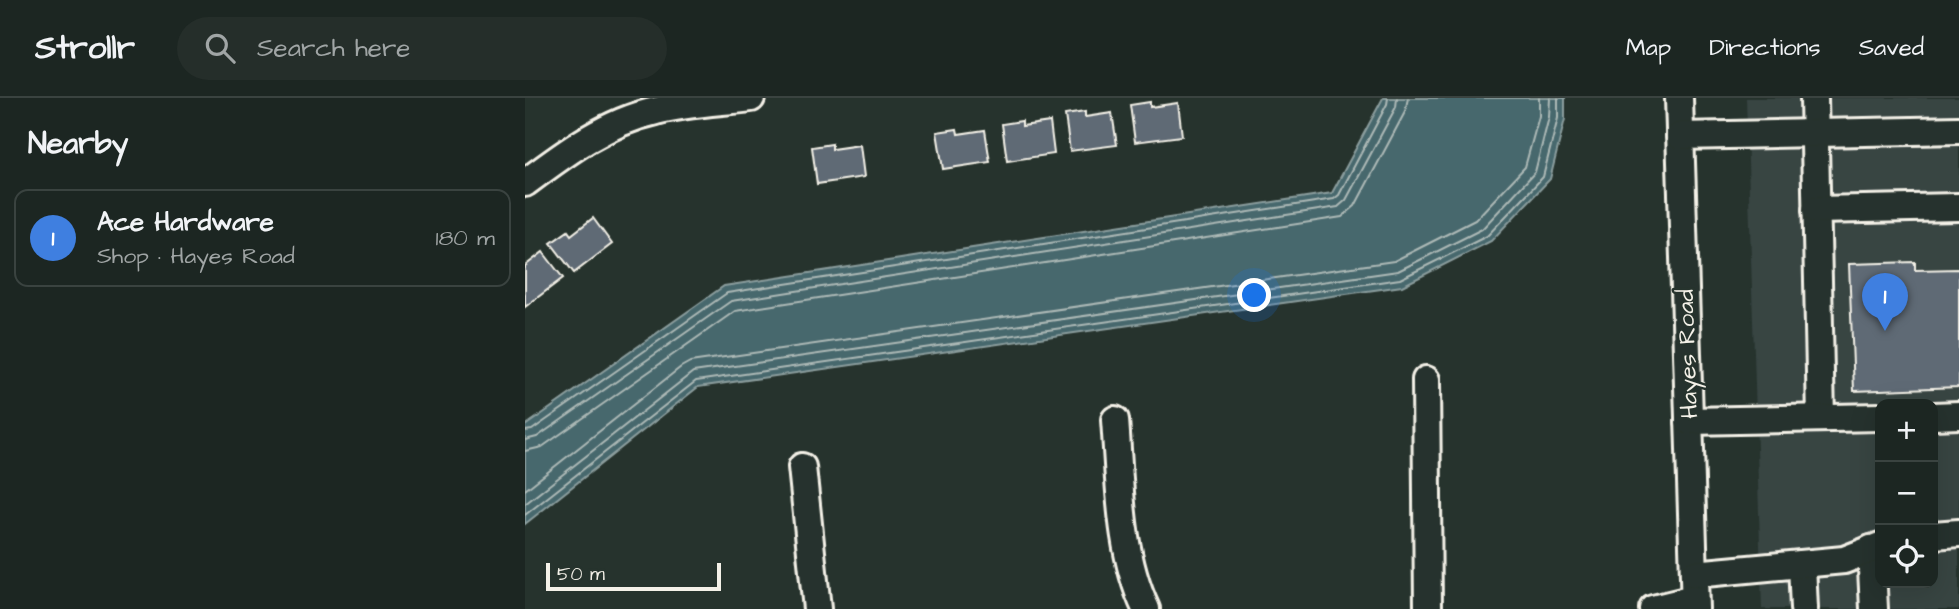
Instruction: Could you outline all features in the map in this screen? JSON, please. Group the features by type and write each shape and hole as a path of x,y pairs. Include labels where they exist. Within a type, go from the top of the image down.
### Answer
{"street":[{"path":"525,183 567,152 598,133 627,120 656,110 751,98"},
{"name":"Hayes Road","path":"1679,98 1694,594"},
{"path":"1814,98 1821,418"},
{"path":"1680,136 1959,130"},
{"path":"1816,210 1959,207"},
{"path":"1426,380 1428,609"},
{"path":"1938,416 1959,415"},
{"path":"1689,421 1875,417"},
{"path":"1115,420 1126,540 1137,591 1146,609"},
{"path":"802,467 817,609"},
{"path":"1938,535 1959,533"},
{"path":"1653,609 1694,594 1802,564 1844,560 1875,548 1874,609"},
{"path":"1802,564 1804,609"}],"shaded area":[{"path":"1746,98 1959,98 1959,609 1762,609"}],"water":[{"path":"1383,98 1565,98 1565,119 1550,179 1491,241 1402,286 698,387 525,524 525,426 724,286 1332,193"}],"building":[{"path":"1150,102 1150,107 1178,103 1182,136 1135,142 1130,105"},
{"path":"1085,112 1085,117 1112,113 1117,145 1070,151 1065,115"},
{"path":"1022,121 1022,126 1050,122 1054,154 1007,161 1002,124"},
{"path":"957,129 958,134 985,130 990,162 943,169 937,132"},
{"path":"832,144 832,149 860,145 864,177 817,184 812,147"},
{"path":"593,218 612,244 574,273 551,243 568,231 571,235"},
{"path":"543,252 563,278 525,307 525,266"},
{"path":"1915,262 1915,270 1959,269 1959,387 1854,391 1849,264"}],"place":[{"name":"Ace Hardware","path":"1885,331"}]}
